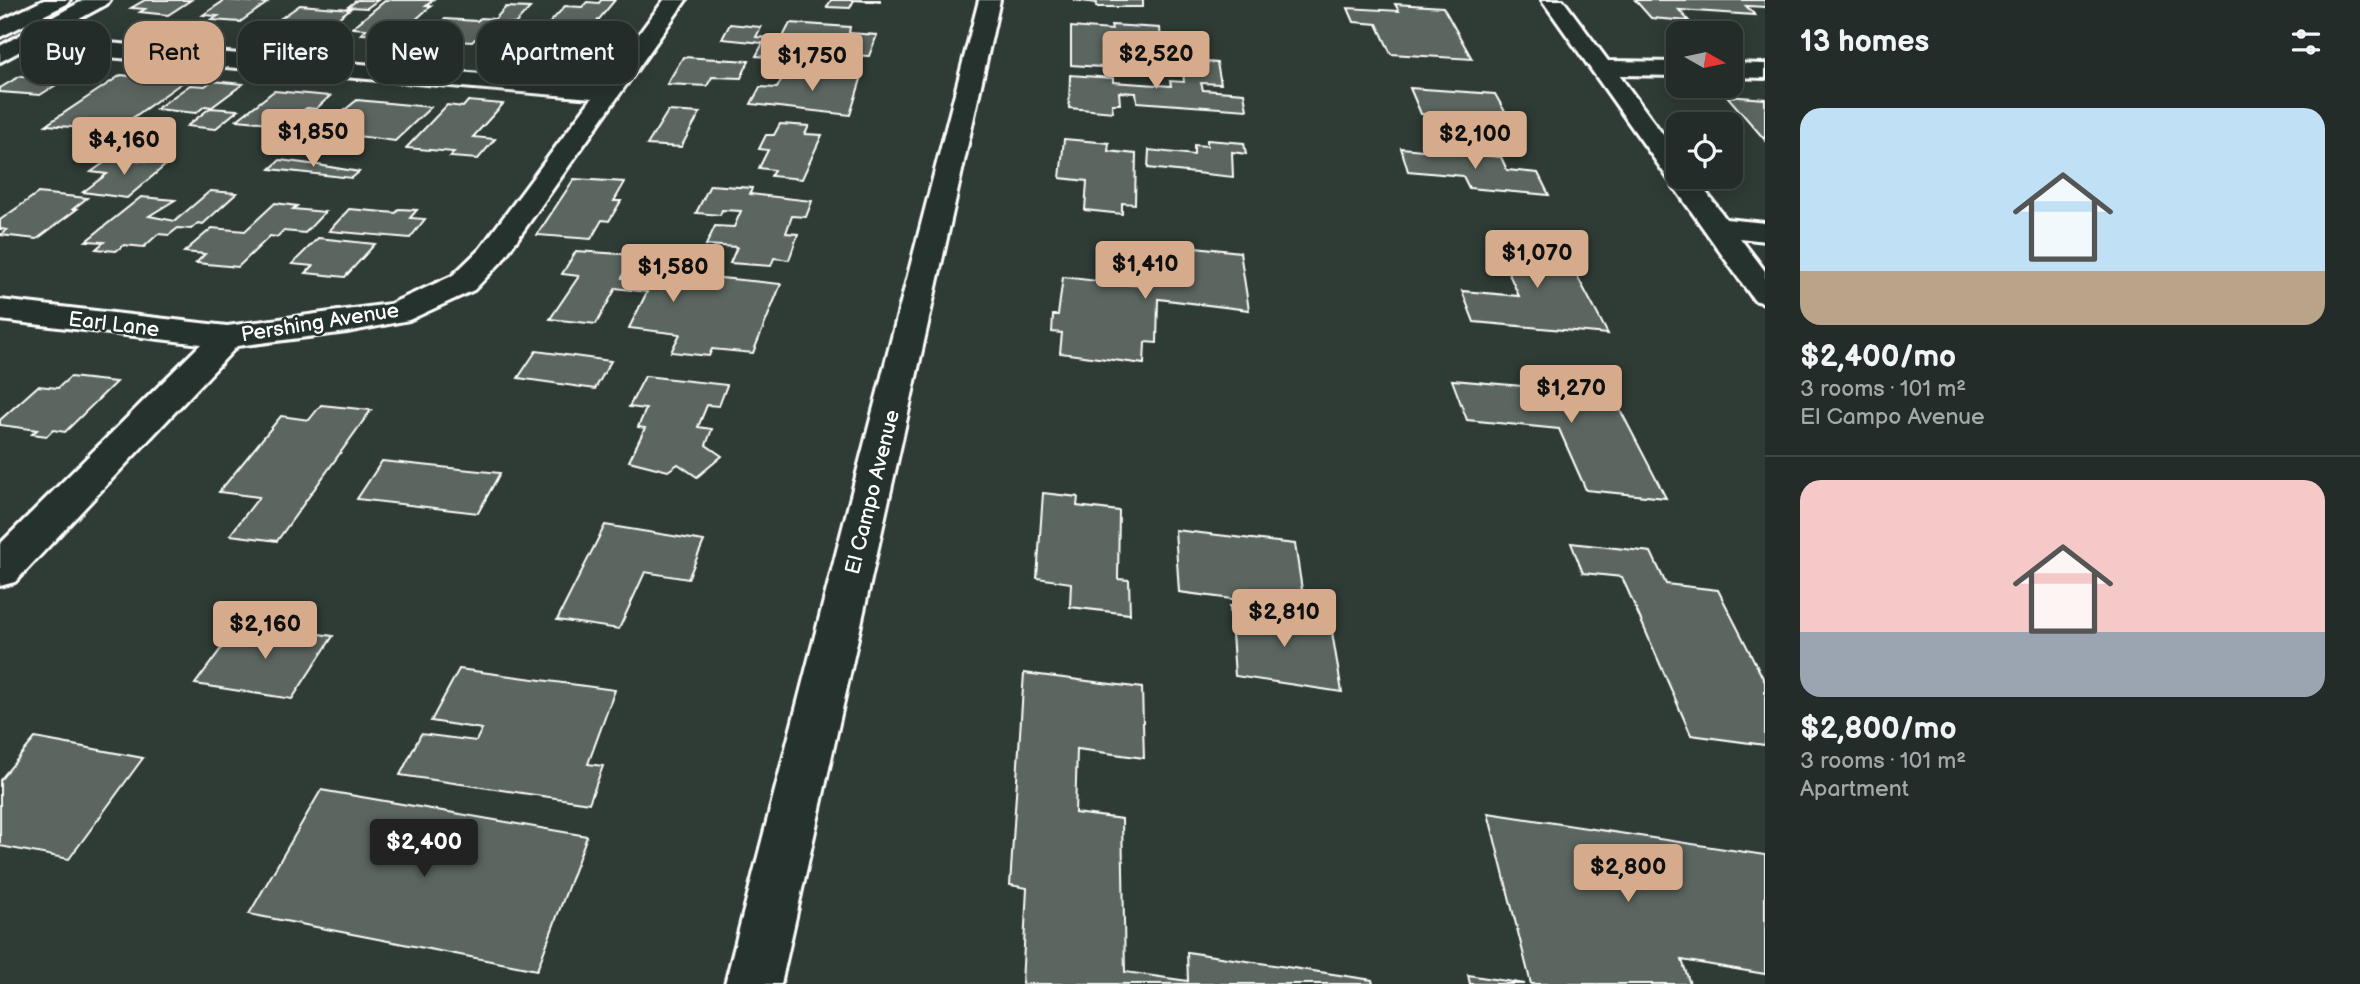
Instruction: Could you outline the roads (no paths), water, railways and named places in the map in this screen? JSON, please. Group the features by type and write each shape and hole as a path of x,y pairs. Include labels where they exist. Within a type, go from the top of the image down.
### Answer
{"main road":[{"path":"0,30 60,0"},
{"path":"63,21 100,0"},
{"name":"Pershing Avenue","path":"0,570 227,337 398,313 463,283 491,255 675,0"},
{"name":"El Campo Avenue","path":"753,984 990,0"},
{"path":"1552,0 1666,157"},
{"path":"0,55 21,44"},
{"path":"110,50 609,92"},
{"path":"1603,68 1666,69"},
{"path":"1743,70 1765,71"},
{"path":"1689,189 1765,293"},
{"path":"1716,227 1765,232"},
{"name":"Earl Lane","path":"0,310 227,337"}]}
